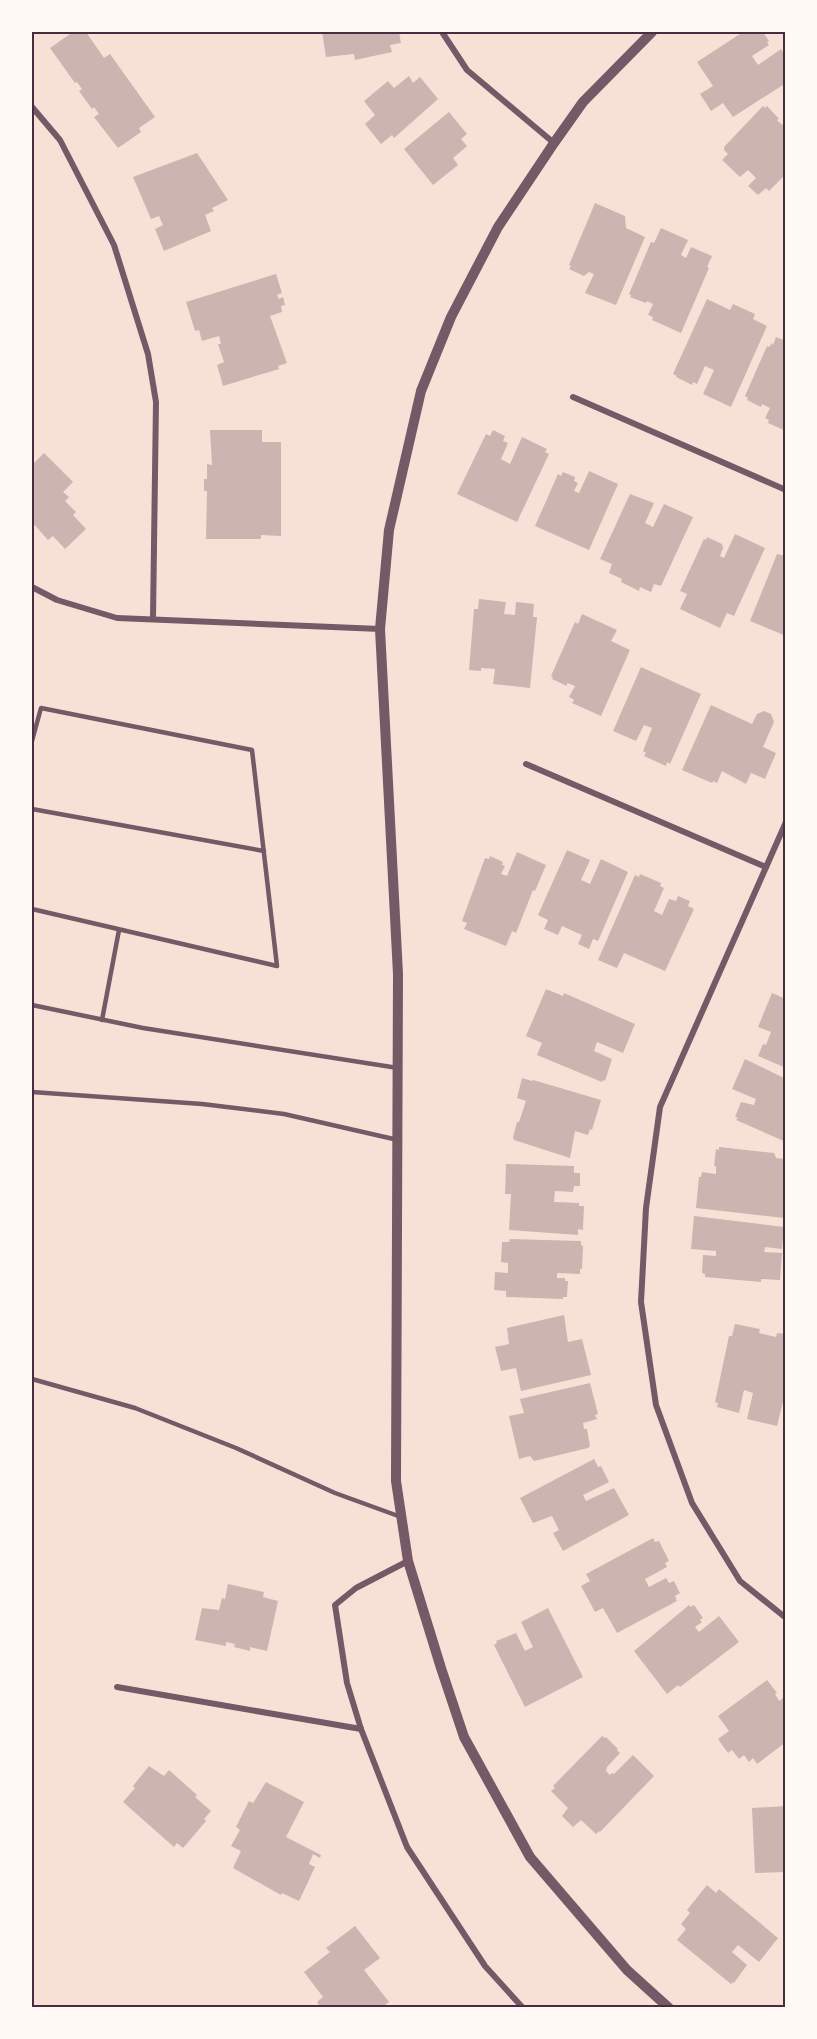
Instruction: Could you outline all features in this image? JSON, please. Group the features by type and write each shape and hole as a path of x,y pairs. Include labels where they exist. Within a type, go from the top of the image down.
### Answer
{"street":[{"path":"442,32 467,70 554,143"},
{"path":"652,32 583,102 554,143 498,226 451,317 420,391 389,530 380,629 398,974 396,1481 408,1560 464,1737 530,1857 627,1970 669,2007"},
{"path":"32,107 60,140 114,244 148,354 156,402 153,618"},
{"path":"573,397 786,490"},
{"path":"32,587 57,600 117,618 380,629"},
{"path":"526,764 766,867"},
{"path":"786,822 660,1107 646,1208 641,1302 656,1405 692,1503 740,1581 786,1618"},
{"path":"408,1560 356,1588 335,1605 347,1683 407,1847 485,1966 523,2007"},
{"path":"117,1688 362,1729"}],"lane":[{"path":"32,741 41,708 252,750 277,966 32,909"},
{"path":"32,809 264,851"},
{"path":"102,1020 120,930"},
{"path":"32,1005 143,1028 398,1068"},
{"path":"32,1092 202,1104 284,1114 398,1140"},
{"path":"32,1379 135,1408 236,1448 335,1493 401,1516"}],"building":[{"path":"73,32 86,32 104,58 110,54 155,117 139,128 141,132 118,148 94,117 99,114 94,107 92,109 79,91 82,89 77,82 75,83 50,48"},
{"path":"322,32 399,32 401,43 390,45 392,52 355,60 354,54 326,57"},
{"path":"743,32 763,32 769,41 767,42 769,45 752,56 758,65 781,49 786,56 786,83 733,117 723,103 711,111 700,94 713,86 697,62"},
{"path":"409,76 413,83 420,77 438,99 394,138 392,135 381,144 365,124 375,115 364,101 388,81 394,88"},
{"path":"763,106 765,108 767,106 782,125 786,121 786,174 769,191 766,188 758,195 748,186 756,178 748,170 740,177 722,160 728,154 724,147"},
{"path":"449,112 467,134 461,139 467,146 453,158 458,165 433,185 404,149"},
{"path":"197,153 228,200 212,208 214,211 205,215 211,231 164,251 155,229 163,225 159,216 151,219 133,177"},
{"path":"595,203 625,216 626,228 645,237 616,305 585,293 594,274 589,272 584,276 569,269"},
{"path":"661,228 688,240 681,255 686,258 691,247 712,256 681,333 652,320 653,317 648,315 653,304 630,297 629,294 651,242 654,243"},
{"path":"276,274 282,293 277,295 279,299 283,297 285,305 281,306 282,312 270,316 287,363 278,366 279,369 223,386 217,365 224,362 218,344 221,344 219,336 202,341 199,330 195,331 186,302"},
{"path":"707,299 730,310 733,304 755,314 753,319 767,326 731,407 703,394 714,370 705,366 697,384 693,382 692,385 673,374"},
{"path":"776,337 786,341 786,431 768,423 769,420 765,418 770,408 762,404 761,407 747,400 745,396 767,346 770,347 771,343 773,345"},
{"path":"210,430 262,430 262,442 281,442 281,536 261,535 261,539 206,539 207,491 204,491 204,479 207,479 207,464 212,465"},
{"path":"493,430 505,436 503,441 508,443 501,459 510,464 522,437 547,449 545,452 549,454 517,522 457,494 486,434 490,436"},
{"path":"44,453 73,482 63,492 69,497 65,501 76,512 73,515 86,529 65,549 53,536 48,540 32,522 32,465"},
{"path":"589,471 618,484 589,550 535,526 558,474 561,476 563,472 575,477 574,481 578,483 574,491 579,493"},
{"path":"630,494 654,503 645,523 653,527 664,504 693,517 661,586 654,584 651,592 640,587 639,591 621,582 622,579 609,573 612,564 600,559"},
{"path":"735,534 765,548 734,616 727,613 720,628 680,609 687,594 680,591 704,539 706,540 707,537 722,544 720,556 724,558"},
{"path":"777,554 786,556 786,636 750,621"},
{"path":"479,599 506,602 504,614 515,615 516,602 534,604 533,617 537,617 530,688 493,684 495,669 469,670 474,609 478,609"},
{"path":"582,614 617,630 611,641 630,650 601,716 572,703 574,700 569,697 575,686 567,683 567,686 552,679 551,676 575,622 578,624"},
{"path":"641,667 701,694 670,764 667,762 666,766 644,756 646,753 643,751 652,728 644,725 636,741 613,731"},
{"path":"711,705 752,724 757,714 764,711 771,714 774,722 763,747 776,753 765,779 751,773 746,784 722,771 717,783 713,781 712,783 682,770"},
{"path":"567,850 590,860 581,880 590,884 601,859 628,872 598,941 593,939 589,949 578,944 582,935 562,926 558,935 544,929 548,920 538,915"},
{"path":"517,852 546,865 535,891 533,890 516,933 512,931 506,946 464,929 467,923 462,921 485,858 489,859 490,856 503,862 502,865 505,866 501,874 507,876"},
{"path":"640,874 661,883 660,886 664,888 654,911 662,915 669,899 676,901 678,896 690,901 688,906 694,909 665,971 624,953 617,968 598,960 635,875 639,877"},
{"path":"546,989 563,996 564,993 635,1024 623,1053 597,1042 594,1051 612,1059 605,1081 602,1082 537,1055 542,1043 526,1036"},
{"path":"772,993 786,999 786,1068 758,1056 771,1032 758,1027"},
{"path":"745,1059 786,1079 786,1142 736,1120 741,1102 754,1105 756,1099 732,1089"},
{"path":"522,1078 601,1100 592,1130 590,1129 588,1135 575,1131 570,1158 514,1140 517,1122 519,1122 526,1101 517,1098"},
{"path":"719,1147 774,1153 776,1158 786,1159 784,1218 696,1208 699,1177 702,1172 716,1174 716,1166 714,1166 716,1149 719,1150"},
{"path":"506,1164 574,1166 574,1173 580,1173 580,1186 574,1186 573,1192 555,1191 554,1202 579,1203 579,1206 584,1206 583,1230 578,1229 578,1235 509,1230 511,1194 505,1194"},
{"path":"694,1216 784,1227 782,1249 765,1247 764,1252 782,1253 780,1280 761,1279 761,1282 705,1277 702,1273 703,1255 716,1256 716,1251 691,1249"},
{"path":"510,1239 581,1241 583,1246 580,1274 557,1273 557,1278 565,1278 565,1281 568,1281 567,1297 563,1299 506,1297 506,1291 494,1290 495,1272 508,1273 508,1263 501,1262 502,1242 509,1242"},
{"path":"564,1315 568,1342 582,1339 591,1375 521,1391 516,1368 501,1371 495,1347 509,1344 507,1328"},
{"path":"735,1324 760,1329 759,1333 776,1337 777,1333 786,1334 786,1390 777,1426 747,1419 753,1393 744,1390 739,1413 717,1407 718,1403 715,1402 729,1336 732,1336"},
{"path":"590,1383 598,1414 595,1415 597,1419 583,1423 584,1429 587,1429 590,1446 534,1461 530,1456 519,1459 509,1416 524,1413 520,1399"},
{"path":"594,1459 598,1467 601,1466 609,1482 583,1495 586,1501 614,1488 629,1515 563,1551 553,1533 559,1530 552,1516 533,1523 520,1498"},
{"path":"653,1538 655,1542 659,1541 669,1561 665,1563 667,1567 645,1579 649,1587 666,1578 669,1583 674,1581 680,1593 675,1596 677,1601 617,1633 603,1608 595,1612 581,1586 590,1581 586,1574"},
{"path":"228,1584 264,1592 263,1597 278,1601 267,1651 250,1647 250,1651 234,1647 235,1644 226,1642 226,1646 195,1640 202,1608 219,1610 222,1598 225,1599"},
{"path":"689,1605 690,1607 694,1605 703,1618 700,1620 702,1622 695,1627 699,1632 719,1616 739,1642 680,1687 678,1685 667,1694 634,1651"},
{"path":"548,1608 583,1677 525,1707 494,1645 496,1641 516,1633 525,1651 533,1647 521,1622"},
{"path":"767,1680 777,1693 775,1694 779,1701 786,1696 786,1742 757,1764 753,1758 749,1762 744,1755 739,1759 732,1750 728,1753 718,1739 729,1731 718,1716"},
{"path":"602,1736 606,1737 620,1753 607,1767 606,1771 610,1775 614,1774 633,1755 654,1776 596,1834 581,1820 573,1827 562,1816 568,1808 551,1791 555,1788 553,1786"},
{"path":"149,1766 164,1776 169,1770 211,1811 204,1819 206,1821 183,1848 177,1843 174,1847 123,1802"},
{"path":"266,1782 304,1802 286,1837 321,1855 320,1858 313,1854 309,1864 315,1867 299,1901 282,1893 281,1895 233,1868 241,1851 231,1846 240,1830 236,1827 249,1801 253,1803"},
{"path":"786,1806 786,1872 755,1873 752,1808"},
{"path":"707,1885 716,1893 719,1889 778,1938 759,1962 738,1945 732,1952 747,1965 731,1984 677,1940 686,1929 681,1924 690,1913 687,1910"},
{"path":"355,1926 380,1958 364,1970 389,2002 381,2008 321,2008 317,2002 323,1997 304,1972 330,1952 326,1948"}]}
